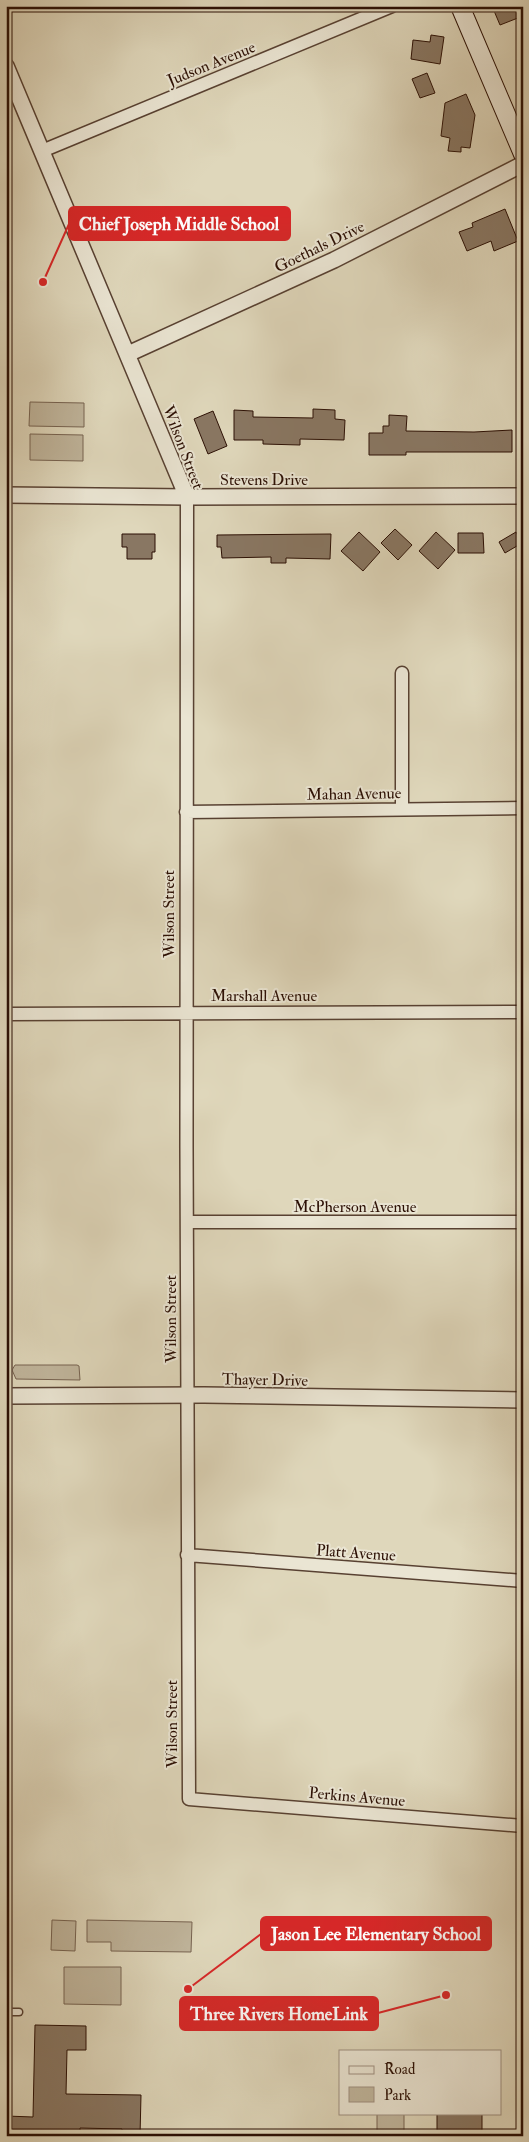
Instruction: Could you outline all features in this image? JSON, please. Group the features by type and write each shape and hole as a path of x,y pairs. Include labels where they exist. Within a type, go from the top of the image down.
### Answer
{"main road":[{"path":"460,6 523,154"}],"street":[{"name":"Judson Avenue","path":"42,151 392,6"},
{"name":"Wilson Street","path":"6,66 128,354 186,497 185,1012 188,1222 187,1555 189,1799"},
{"name":"Goethals Drive","path":"128,354 334,260 523,164"},
{"name":"Stevens Drive","path":"6,495 186,497 523,496"},
{"path":"402,673 402,809"},
{"name":"Mahan Avenue","path":"186,812 523,808"},
{"name":"Marshall Avenue","path":"6,1014 523,1012"},
{"name":"McPherson Avenue","path":"188,1222 523,1222"},
{"name":"Thayer Drive","path":"6,1396 187,1395 523,1400"},
{"name":"Platt Avenue","path":"187,1555 523,1581"},
{"name":"Perkins Avenue","path":"189,1799 523,1826"}],"lane":[{"path":"6,2012 19,2012"}],"green space":[{"path":"30,402 84,403 84,427 29,426"},
{"path":"30,434 83,435 83,461 30,460"},
{"path":"15,1365 77,1365 79,1366 80,1380 16,1379 12,1370"},
{"path":"52,1920 76,1921 75,1951 51,1950"},
{"path":"87,1920 192,1922 191,1952 111,1951 111,1942 87,1942"},
{"path":"64,1967 121,1967 121,2005 64,2004"},
{"path":"377,2114 404,2114 404,2136 377,2136"}],"building":[{"path":"492,6 519,6 523,16 500,25"},
{"path":"431,35 444,37 440,64 411,59 413,40 430,42"},
{"path":"427,73 435,93 420,98 412,79"},
{"path":"466,94 475,115 470,148 461,147 461,152 448,151 450,138 441,136 445,103"},
{"path":"505,209 518,241 494,251 491,241 467,251 459,232 473,227 472,223"},
{"path":"313,409 335,410 335,419 345,420 344,440 300,439 300,445 263,444 263,440 234,440 234,410 253,411 253,417 313,418"},
{"path":"213,411 227,446 208,454 194,419"},
{"path":"389,415 407,416 406,431 474,432 512,430 512,452 406,452 406,455 369,455 369,433 383,433 383,426 389,426"},
{"path":"395,529 412,545 398,560 381,543"},
{"path":"359,532 380,552 363,571 341,551"},
{"path":"436,532 455,550 438,569 419,551"},
{"path":"516,532 522,543 505,553 499,542"},
{"path":"458,533 483,533 484,553 458,553"},
{"path":"122,534 155,534 155,552 152,552 152,559 127,559 127,547 122,547"},
{"path":"331,534 330,559 286,558 286,563 271,563 271,557 222,558 221,547 217,547 217,535"},
{"path":"35,2025 86,2026 86,2050 67,2050 66,2094 141,2095 140,2136 122,2136 122,2129 80,2128 80,2136 6,2136 6,2116 33,2117"},
{"path":"437,2114 482,2114 482,2136 437,2136"}],"place":[{"name":"Chief Joseph Middle School","path":"43,282"},
{"name":"Jason Lee Elementary School","path":"188,1989"},
{"name":"Three Rivers HomeLink","path":"446,1995"}]}
